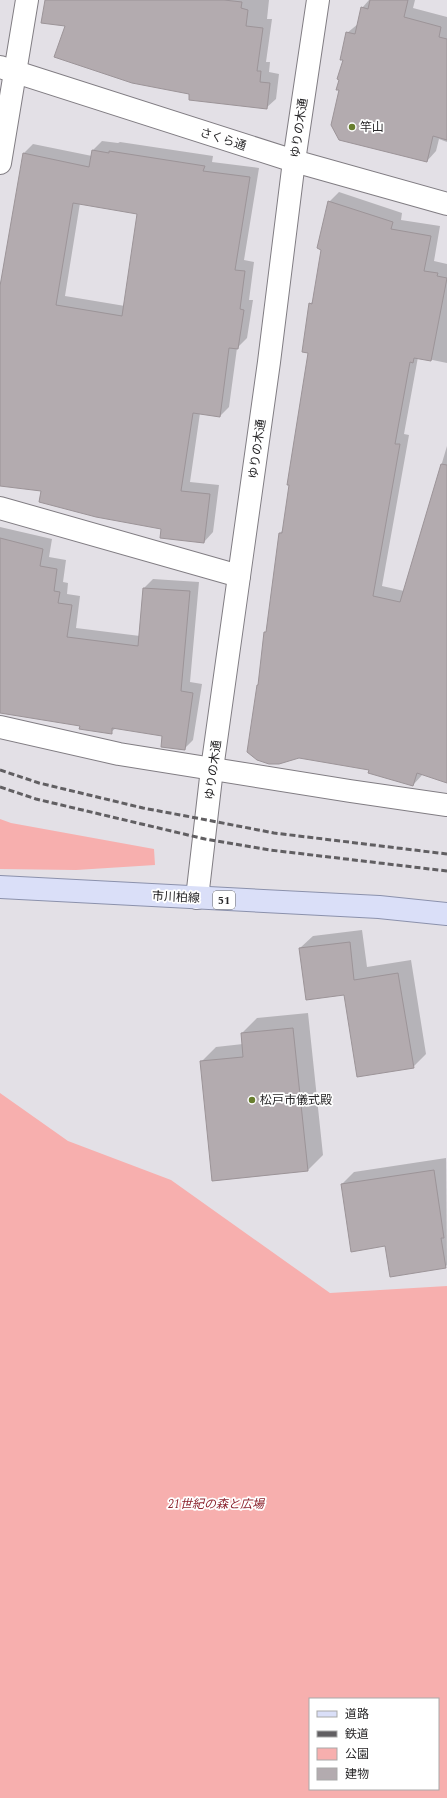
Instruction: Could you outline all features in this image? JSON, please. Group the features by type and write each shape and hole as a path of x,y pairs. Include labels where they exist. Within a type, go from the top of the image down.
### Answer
{"main road":[{"name":"市川柏線","path":"0,887 379,907 447,914"}],"street":[{"path":"0,163 8,70 27,0"},
{"name":"ゆりの木通","path":"197,898 212,768 269,362 294,161 318,0"},
{"name":"さくら通","path":"8,70 294,161 447,204"},
{"path":"0,508 239,576"},
{"path":"0,727 119,754 447,805"}],"green space":[{"path":"0,819 11,823 154,849 155,865 76,870 0,869"},
{"name":"21世紀の森と広場","path":"0,1093 68,1141 171,1180 330,1293 447,1286 447,1798 0,1798"}],"building":[{"path":"45,0 224,0 242,2 241,8 248,10 246,26 263,28 257,71 261,71 260,82 270,83 267,109 189,100 189,94 132,83 54,57 65,26 41,23"},
{"path":"370,0 408,0 404,17 441,27 439,37 447,39 447,140 433,136 427,162 339,140 331,125 339,90 336,90 339,80 337,79 343,60 340,60 346,32 355,34 361,7 368,9"},
{"path":"92,150 109,153 109,151 205,166 203,171 250,177 235,270 245,271 240,309 244,310 238,349 229,348 220,417 193,413 181,491 210,494 204,543 160,538 161,529 96,517 39,502 41,491 0,486 0,286 23,153 89,167","holes":["73,203 137,214 122,316 56,305"]},
{"path":"328,201 393,222 391,229 431,236 424,271 438,273 437,276 447,278 431,361 414,358 413,363 410,362 395,444 400,444 373,596 400,602 441,464 447,465 447,783 417,773 413,786 368,773 369,770 299,758 279,764 269,764 257,760 247,752 258,685 264,632 266,632 279,533 282,533 289,485 287,485 308,353 302,352 309,303 312,304 321,250 317,248"},
{"path":"0,538 43,549 40,566 57,569 54,591 60,592 58,603 72,605 67,637 138,646 143,588 190,591 181,691 193,693 185,750 161,747 162,736 112,728 112,734 79,729 80,726 0,713"},
{"path":"350,942 354,980 398,973 414,1068 357,1077 344,995 306,1000 299,948"},
{"path":"293,1028 308,1171 212,1181 200,1061 243,1057 241,1033"},
{"path":"434,1170 444,1238 441,1238 446,1268 390,1277 385,1246 351,1252 341,1184"}],"railway":[{"path":"0,770 39,783 143,808 274,833 447,854"},
{"path":"0,787 36,799 205,839 270,850 447,871"}],"place":[{"name":"竿山","path":"352,127"},
{"name":"松戸市儀式殿","path":"252,1100"}]}
